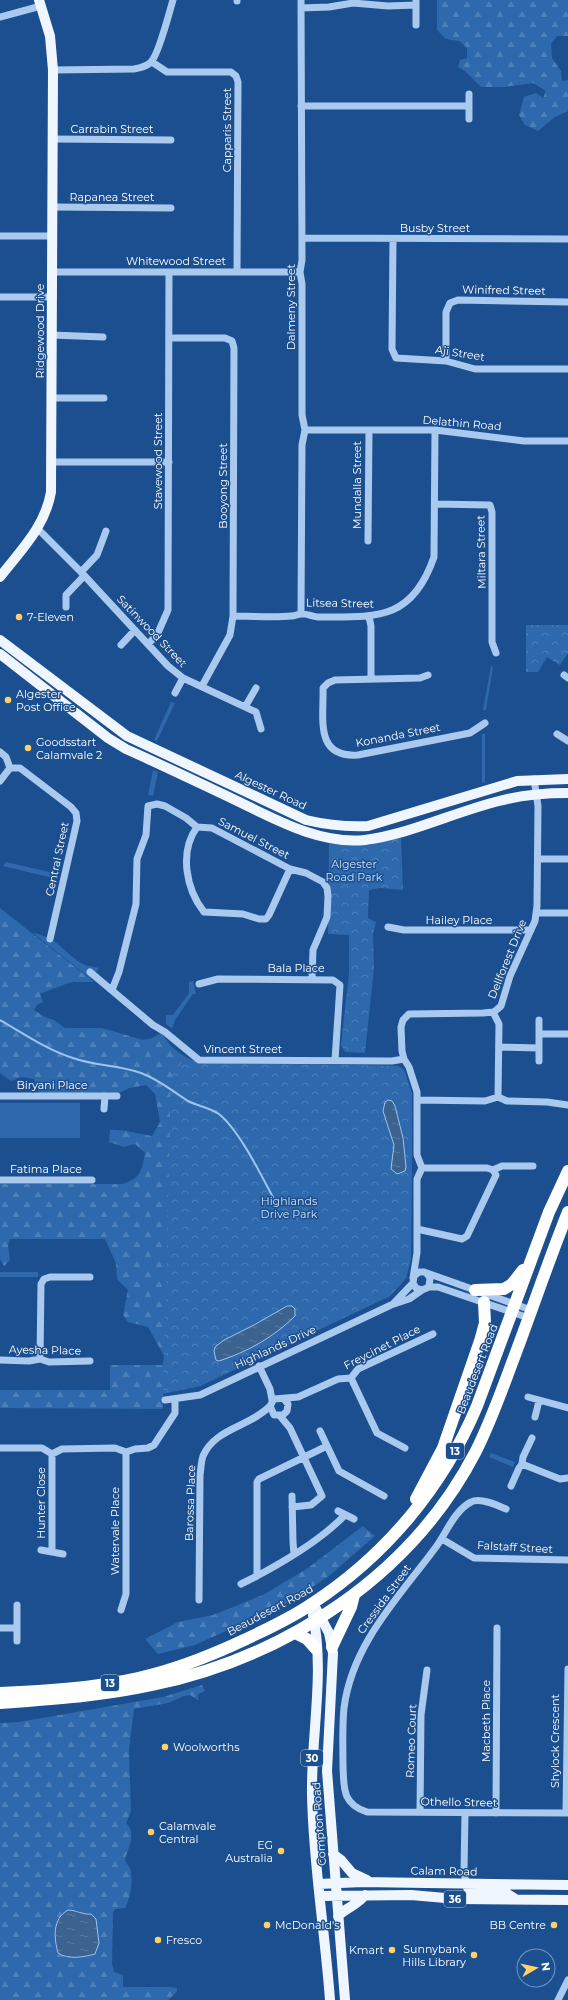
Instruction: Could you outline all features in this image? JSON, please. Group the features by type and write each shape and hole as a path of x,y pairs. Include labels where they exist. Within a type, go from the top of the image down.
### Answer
{"highway":[{"name":"Beaudesert Road","path":"0,1693 100,1685 139,1678 173,1669 204,1658 312,1604 363,1565 400,1530 416,1511 440,1476 463,1437 477,1406 549,1212 568,1171"},
{"name":"13","path":"0,1703 95,1695 169,1681 247,1656 294,1633 318,1619 354,1595 379,1574 410,1545 427,1526 454,1489 485,1431 568,1212"},
{"path":"475,1290 498,1290 508,1287 516,1280 531,1259"},
{"path":"400,1530 404,1516 424,1486 443,1448 484,1331 486,1317 484,1302"},
{"name":"30","path":"332,1647 351,1607 354,1595"},
{"path":"294,1633 307,1639 316,1649"}],"main road":[{"name":"Ridgewood Drive","path":"0,577 38,529 48,508 51,492 53,70 50,36 37,3"},
{"name":"Algester Road","path":"0,640 127,736 306,820 325,825 346,827 368,826 517,781 534,779 568,779"},
{"name":"Algester Road","path":"0,654 108,738 126,750 265,814 302,830 323,836 344,840 365,840 408,830 499,801 538,795 568,793"},
{"name":"Compton Road","path":"312,1604 318,1619 329,1633 334,1658 327,1770 345,2000"},
{"name":"Compton Road","path":"318,1619 316,1649 317,1678 312,1776 313,1817 330,2000"},
{"path":"333,1854 341,1860 352,1873 370,1882"},
{"name":"Calam Road","path":"319,1884 370,1882 568,1884"},
{"path":"466,1884 470,1891 504,1892 516,1899"},
{"path":"338,1916 348,1908 359,1903 365,1895"},
{"name":"36","path":"320,1896 365,1895 568,1900"}],"street":[{"path":"53,70 134,69 144,67 152,62 173,0"},
{"path":"301,4 329,7 353,4 388,6 416,2 416,25"},
{"path":"0,17 37,3"},
{"name":"Dalmeny Street","path":"301,4 302,260 300,272 302,284 302,415 305,430 302,445 301,614"},
{"name":"Capparis Street","path":"152,62 167,72 231,72 236,76 238,82 238,272"},
{"path":"469,94 469,119"},
{"path":"301,106 469,106"},
{"name":"Carrabin Street","path":"53,139 172,140"},
{"name":"Rapanea Street","path":"53,207 171,208"},
{"path":"0,236 53,236"},
{"name":"Busby Street","path":"302,238 568,239"},
{"name":"Aji Street","path":"393,239 392,349 396,358 446,361 475,368 568,369"},
{"name":"Whitewood Street","path":"52,272 300,272"},
{"name":"Stavewood Street","path":"148,644 157,635 168,610 169,272"},
{"path":"0,297 53,297"},
{"name":"Winifred Street","path":"446,361 446,312 450,303 458,300 568,302"},
{"path":"52,336 103,337"},
{"name":"Booyong Street","path":"170,338 225,338 232,341 234,348 233,616 230,635 202,686"},
{"path":"52,398 104,398"},
{"name":"Delathin Road","path":"305,430 435,430 524,441 568,441"},
{"name":"Mundalla Street","path":"368,541 369,430"},
{"name":"Litsea Street","path":"233,616 288,616 301,614 313,617 369,616 382,614 397,608 409,599 420,587 429,572 434,557 435,430"},
{"path":"52,462 168,462"},
{"name":"Miltara Street","path":"435,504 490,505 492,512 492,642 496,653"},
{"name":"Satinwood Street","path":"38,529 83,574 168,666 183,678 256,712 261,728"},
{"path":"66,607 66,595 97,555 106,531"},
{"path":"369,616 371,626 371,679 420,678 428,675"},
{"path":"121,645 135,630"},
{"path":"175,693 183,678"},
{"name":"Konanda Street","path":"371,679 335,680 328,683 323,688 324,736 329,746 337,753 347,756 358,755 470,733 485,722"},
{"path":"245,706 256,688"},
{"path":"557,734 568,741"},
{"path":"0,752 6,757 10,768 0,781"},
{"name":"Central Street","path":"10,768 20,768 71,807 76,813 77,821 65,879 50,939"},
{"name":"Dellforest Drive","path":"404,1059 401,1027 403,1020 410,1014 493,1012 501,1006 504,1000 510,976 537,913 538,795 534,779"},
{"name":"Samuel Street","path":"112,990 119,972 136,904 137,859 146,835 148,806 157,804 165,806 186,818 197,827 212,828 290,869 306,873 323,882 327,888 327,916 313,950 312,979"},
{"path":"197,827 191,836 188,860 188,880 193,896 204,912 244,914 260,919 266,919 290,869"},
{"path":"538,859 568,859"},
{"path":"537,913 568,913"},
{"name":"Hailey Place","path":"388,927 404,930 531,930"},
{"name":"Vincent Street","path":"90,972 153,1025 165,1032 199,1060 392,1061 404,1059"},
{"name":"Bala Place","path":"199,984 218,979 333,980 340,985 335,1060"},
{"path":"493,1012 499,1024 498,1097"},
{"path":"539,1020 539,1061"},
{"path":"539,1034 568,1034"},
{"path":"499,1047 539,1048"},
{"path":"404,1059 409,1067 417,1100 417,1155 422,1168 417,1179 417,1253 413,1281 416,1288 422,1290 429,1287 438,1287 484,1302 513,1308"},
{"name":"Biryani Place","path":"0,1096 117,1096"},
{"path":"104,1096 104,1109"},
{"path":"417,1100 485,1102 498,1097 507,1101 546,1102 568,1106"},
{"path":"493,1170 502,1166 533,1166"},
{"path":"417,1229 434,1232 456,1239 462,1239 467,1236 496,1175 493,1170 487,1168 422,1168"},
{"name":"Fatima Place","path":"0,1180 92,1180"},
{"path":"417,1253 426,1273 430,1278 429,1287"},
{"path":"413,1281 416,1274 426,1273 475,1290 513,1308 530,1314"},
{"path":"40,1359 41,1284 44,1279 50,1277 90,1277"},
{"name":"Highlands Drive","path":"391,1305 413,1281"},
{"name":"Highlands Drive","path":"165,1400 200,1395 391,1305 409,1300 422,1290"},
{"name":"Freycinet Place","path":"276,1401 298,1397 338,1379 351,1378 358,1369 433,1334"},
{"name":"Ayesha Place","path":"0,1360 29,1361 40,1359 49,1362 90,1361"},
{"path":"259,1366 276,1401 277,1415 290,1428"},
{"path":"351,1378 377,1433 405,1448"},
{"name":"Freycinet Place","path":"277,1415 288,1409 298,1397"},
{"path":"528,1397 568,1408"},
{"path":"0,1448 42,1448 52,1454 62,1449 69,1448 115,1448 126,1452 135,1449 148,1448 154,1445 175,1413 175,1399"},
{"path":"276,1401 288,1409 290,1428 322,1496 310,1505 292,1507"},
{"name":"Barossa Place","path":"199,1600 200,1475 203,1457 211,1443 221,1435 261,1416 276,1401"},
{"path":"535,1417 539,1401"},
{"name":"Barossa Place","path":"261,1416 277,1415"},
{"path":"320,1431 339,1471 384,1496"},
{"path":"511,1486 522,1464 523,1457 532,1438"},
{"path":"257,1576 257,1482 259,1478 327,1446"},
{"name":"Watervale Place","path":"121,1610 126,1594 126,1452"},
{"name":"Hunter Close","path":"52,1454 52,1552"},
{"path":"522,1464 560,1479 568,1478"},
{"path":"292,1496 294,1554"},
{"name":"Cressida Street","path":"351,1804 344,1791 342,1735 344,1707 359,1655 369,1636 442,1539 461,1509 472,1501 494,1503 506,1508"},
{"path":"241,1584 294,1554 335,1525 342,1513 354,1519"},
{"name":"Falstaff Street","path":"442,1539 474,1558 568,1560"},
{"name":"Hunter Close","path":"41,1550 63,1554"},
{"path":"17,1605 17,1641"},
{"path":"0,1628 17,1628"},
{"name":"Macbeth Place","path":"496,1813 497,1628"},
{"name":"Shylock Crescent","path":"567,1813 568,1669"},
{"name":"Romeo Court","path":"420,1812 421,1715 427,1670"},
{"name":"Othello Street","path":"351,1804 358,1809 367,1812 567,1813"},
{"path":"465,1813 464,1871 466,1884"},
{"path":"558,2000 568,1980"}],"green space":[{"path":"437,0 568,0 568,36 557,36 551,44 552,58 561,71 562,81 568,80 568,111 555,117 538,131 525,125 519,115 524,97 536,93 543,98 546,91 533,83 505,87 481,87 465,71 458,67 460,60 467,58 467,48 459,41 446,39 437,30"},
{"path":"526,625 568,625 568,653 560,665 547,657 538,672 526,672"},
{"path":"491,666 493,667 486,710 483,710"},
{"path":"171,702 175,703 157,741 154,740"},
{"path":"482,734 485,734 485,782 482,783"},
{"path":"153,770 158,772 153,796 148,795"},
{"name":"Algester Road Park","path":"401,838 403,890 380,888 369,890 368,918 376,922 373,934 374,968 365,1053 345,1052 341,1045 349,974 349,935 328,934 329,844 367,845"},
{"path":"6,862 58,874 57,879 3,866"},
{"name":"Highlands Drive Park","path":"0,908 94,982 71,982 40,994 43,1002 37,1005 34,1010 45,1017 54,1020 65,1028 102,1028 143,1040 152,1038 161,1033 177,1051 199,1063 398,1066 404,1070 412,1094 411,1258 406,1278 390,1296 200,1386 163,1393 163,1409 0,1408 0,1390 110,1390 110,1365 163,1365 164,1356 148,1327 128,1322 123,1315 128,1290 117,1279 116,1263 105,1239 10,1239 8,1246 10,1260 4,1266 0,1259 0,1184 122,1184 128,1182 133,1180 139,1173 143,1165 145,1153 135,1144 124,1147 109,1142 110,1130 152,1136 160,1122 155,1094 146,1085 129,1088 119,1093 40,1093 36,1087 34,1079 21,1077 11,1081 0,1073"},
{"path":"33,933 54,941 81,963 99,968 91,979"},
{"path":"193,981 196,994 193,994 175,1020 172,1029 166,1024 166,1015 173,1015 189,993 189,982"},
{"name":"Highlands Drive Park","path":"185,1057 199,1063 398,1066 404,1070 412,1094 411,1258 406,1278 390,1296 200,1386 163,1394 171,1077"},
{"path":"0,1103 80,1103 80,1138 0,1138"},
{"path":"0,1272 38,1272 38,1277 0,1277"},
{"path":"491,1453 515,1462 513,1467 489,1457"},
{"path":"363,1526 375,1536 329,1576 288,1603 195,1645 158,1654 145,1639 178,1622 213,1615 263,1595 308,1568"},
{"path":"202,1685 205,1691 198,1694 198,1700 190,1695 168,1703 134,1709 129,1749 131,1811 126,1823 131,1831 131,1841 125,1860 130,1868 132,1878 131,1889 125,1908 115,1909 113,1913 112,1964 114,1972 123,1975 123,1987 171,1987 177,1988 177,1992 168,2000 0,2000 0,1723 19,1722 163,1697","holes":["76,1910 87,1915 91,1914 96,1919 98,1934 82,1957 61,1955"]}],"water":[{"path":"388,1100 392,1101 395,1106 403,1138 406,1167 405,1171 397,1174 391,1169 394,1145 383,1111 385,1102"},
{"path":"287,1306 292,1306 295,1309 295,1316 278,1331 260,1343 240,1353 219,1361 216,1360 214,1351 215,1347 224,1340"},
{"path":"68,1910 91,1914 96,1919 99,1943 95,1954 81,1957 66,1957 58,1953 55,1935 57,1924 59,1918"}],"waterway":[{"path":"0,1020 63,1055 81,1061 133,1070 141,1073 160,1082 188,1101 219,1114 235,1131 243,1143 275,1201"}],"place":[{"name":"7-Eleven","path":"19,617"},
{"name":"Algester Post Office","path":"8,700"},
{"name":"Goodsstart Calamvale 2","path":"28,748"},
{"name":"Woolworths","path":"165,1747"},
{"name":"Calamvale Central","path":"151,1832"},
{"name":"EG Australia","path":"281,1851"},
{"name":"McDonald's","path":"267,1925"},
{"name":"BB Centre","path":"554,1925"},
{"name":"Fresco","path":"158,1940"},
{"name":"Kmart","path":"392,1950"},
{"name":"Sunnybank Hills Library","path":"474,1955"}]}
